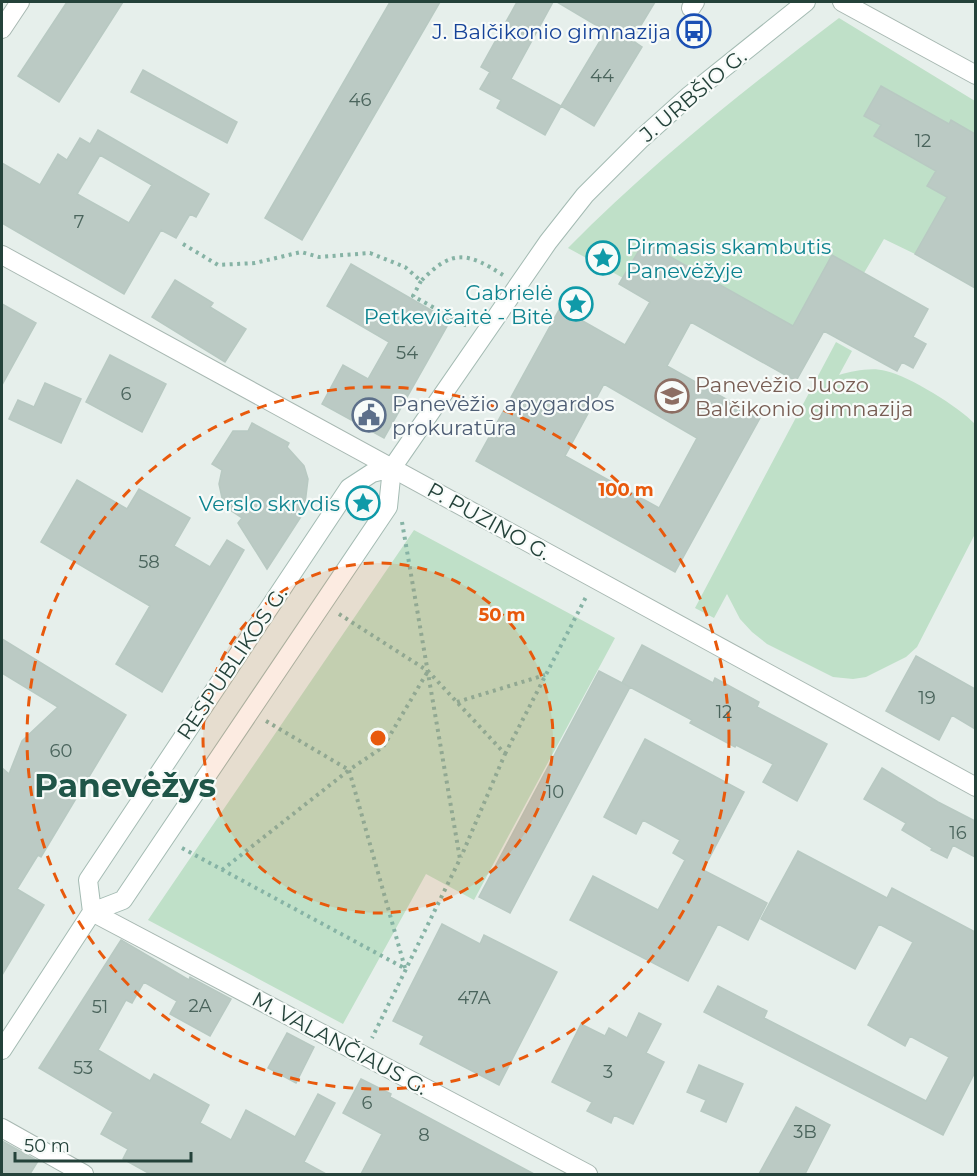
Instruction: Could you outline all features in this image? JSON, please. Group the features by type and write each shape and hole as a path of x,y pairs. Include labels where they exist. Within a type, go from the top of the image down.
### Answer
{"street":[{"path":"2,29 20,2"},
{"name":"J. URBŠIO G.","path":"585,195 640,139 690,95 806,2"},
{"path":"842,2 975,75"},
{"name":"RESPUBLIKOS G.","path":"392,468 372,473 349,488 88,880 92,912 123,900 388,507 392,468 518,285 585,195"},
{"name":"P. PUZINO G.","path":"2,255 975,787"},
{"path":"2,1050 7,1029 92,912"},
{"name":"M. VALANČIAUS G.","path":"92,912 588,1174"},
{"path":"2,1128 84,1174"}],"path":[{"path":"183,244 218,265 255,263 301,252 319,257 370,253 405,267 421,281"},
{"path":"484,335 413,296 421,281 444,260 457,256 473,258 518,285"},
{"path":"400,513 460,859"},
{"path":"364,1055 460,859 505,754 595,579"},
{"path":"323,604 428,671 505,754"},
{"path":"222,870 349,770 382,747 428,671"},
{"path":"457,702 546,675"},
{"path":"250,711 349,770 406,969"},
{"path":"164,838 406,969"}],"green space":[{"path":"839,18 975,101 975,134 951,120 944,133 918,107 882,86 865,116 881,125 875,136 936,171 928,186 975,213 975,226 972,233 938,214 915,254 884,239 864,273 793,326 644,242 623,278 568,248 632,186 699,128"},
{"path":"836,342 852,351 839,375 868,369 896,374 933,393 958,409 975,424 975,534 917,647 906,657 866,677 853,679 833,677 767,644 740,619 727,594 714,618 695,608"},
{"path":"414,530 615,638 474,900 426,874 343,1024 148,920"}],"building":[{"path":"67,2 123,2 59,102 18,76"},
{"path":"390,2 440,2 302,240 265,218"},
{"path":"517,2 553,2 511,79 561,106 545,135 497,108 501,100 480,89 490,72 481,67"},
{"path":"557,2 655,2 632,40 642,47 594,126 561,106 606,31"},
{"path":"143,70 237,122 227,143 131,92"},
{"path":"881,86 949,124 951,120 975,134 975,288 915,254 947,197 927,186 936,171 874,136 881,125 864,116"},
{"path":"98,130 209,194 196,217 190,214 176,238 161,230 124,294 2,223 2,163 40,185 58,154 67,160 80,138 90,144","holes":["100,155 152,185 129,223 77,194"]},
{"name":"Panevėžio Juozo Balčikonio gimnazija","path":"644,242 793,326 832,255 928,309 913,337 926,344 913,368 902,362 897,371 824,331 796,381 691,322 667,366 760,418 675,572 476,461 560,308 625,345 650,302 619,284","holes":["604,384 697,438 659,508 565,456"]},
{"path":"351,264 450,321 384,438 322,404 343,365 368,379 389,342 327,306"},
{"path":"175,280 213,303 210,307 246,329 225,362 152,317"},
{"path":"2,304 36,323 2,385"},
{"path":"110,355 166,384 142,432 86,402"},
{"path":"45,383 81,399 61,443 9,419 18,400 34,407"},
{"path":"252,423 289,443 287,447 304,466 308,479 304,512 267,569 238,523 242,518 230,510 222,498 219,484 222,470 212,464 233,431 248,431"},
{"path":"77,480 127,509 139,489 190,518 174,546 210,567 227,540 244,550 162,692 116,664 150,606 41,542"},
{"path":"2,639 126,715 41,857 38,855 17,889 44,905 2,975 2,768 9,774 22,741 58,707 2,673"},
{"path":"642,645 713,683 715,678 759,702 757,707 827,744 797,801 763,782 773,764 690,723 692,720 622,683"},
{"path":"916,656 975,689 975,729 952,715 939,740 886,711"},
{"path":"599,671 630,687 510,913 479,897"},
{"path":"645,739 744,792 703,870 767,903 748,940 718,924 688,981 570,920 593,876 658,910 685,860 673,853 680,840 643,820 636,834 604,817"},
{"path":"882,768 938,802 975,821 975,857 953,845 947,858 931,850 932,848 902,830 906,823 864,799"},
{"path":"798,851 887,898 892,888 975,932 975,1072 943,1135 704,1012 718,986 767,1011 764,1018 926,1101 949,1057 910,1036 905,1046 868,1025 913,942 879,924 855,969 761,919"},
{"path":"442,924 480,944 484,935 557,972 499,1085 420,1044 424,1036 393,1021"},
{"path":"121,940 189,980 190,977 231,999 210,1036 170,1014 177,1001 144,982 132,1003 126,1000 98,1050 150,1081 154,1074 209,1105 200,1123 231,1140 246,1110 295,1137 318,1094 335,1103 304,1162 326,1174 150,1174 123,1159 128,1149 101,1134 113,1112 39,1068"},
{"path":"639,1013 661,1024 646,1053 664,1062 633,1124 614,1115 611,1123 587,1111 592,1102 552,1082 581,1024 605,1036 609,1028 627,1038"},
{"path":"287,1033 314,1047 296,1083 268,1068"},
{"path":"699,1065 743,1084 726,1122 701,1111 706,1100 687,1092"},
{"path":"361,1079 391,1094 390,1097 534,1174 361,1174 382,1134 343,1113"},
{"path":"796,1107 830,1125 805,1174 759,1174"},
{"path":"2,1141 38,1161 30,1174 2,1174"}],"place":[{"name":"J. Balčikonio gimnazija","path":"694,31"},
{"name":"Pirmasis skambutis Panevėžyje","path":"603,258"},
{"name":"Gabrielė Petkevičaitė - Bitė","path":"576,304"},
{"name":"Panevėžio Juozo Balčikonio gimnazija","path":"672,396"},
{"name":"Panevėžio apygardos prokuratūra","path":"369,415"},
{"name":"Verslo skrydis","path":"363,503"}],"district":[{"name":"Panevėžys","path":"125,785"}]}
